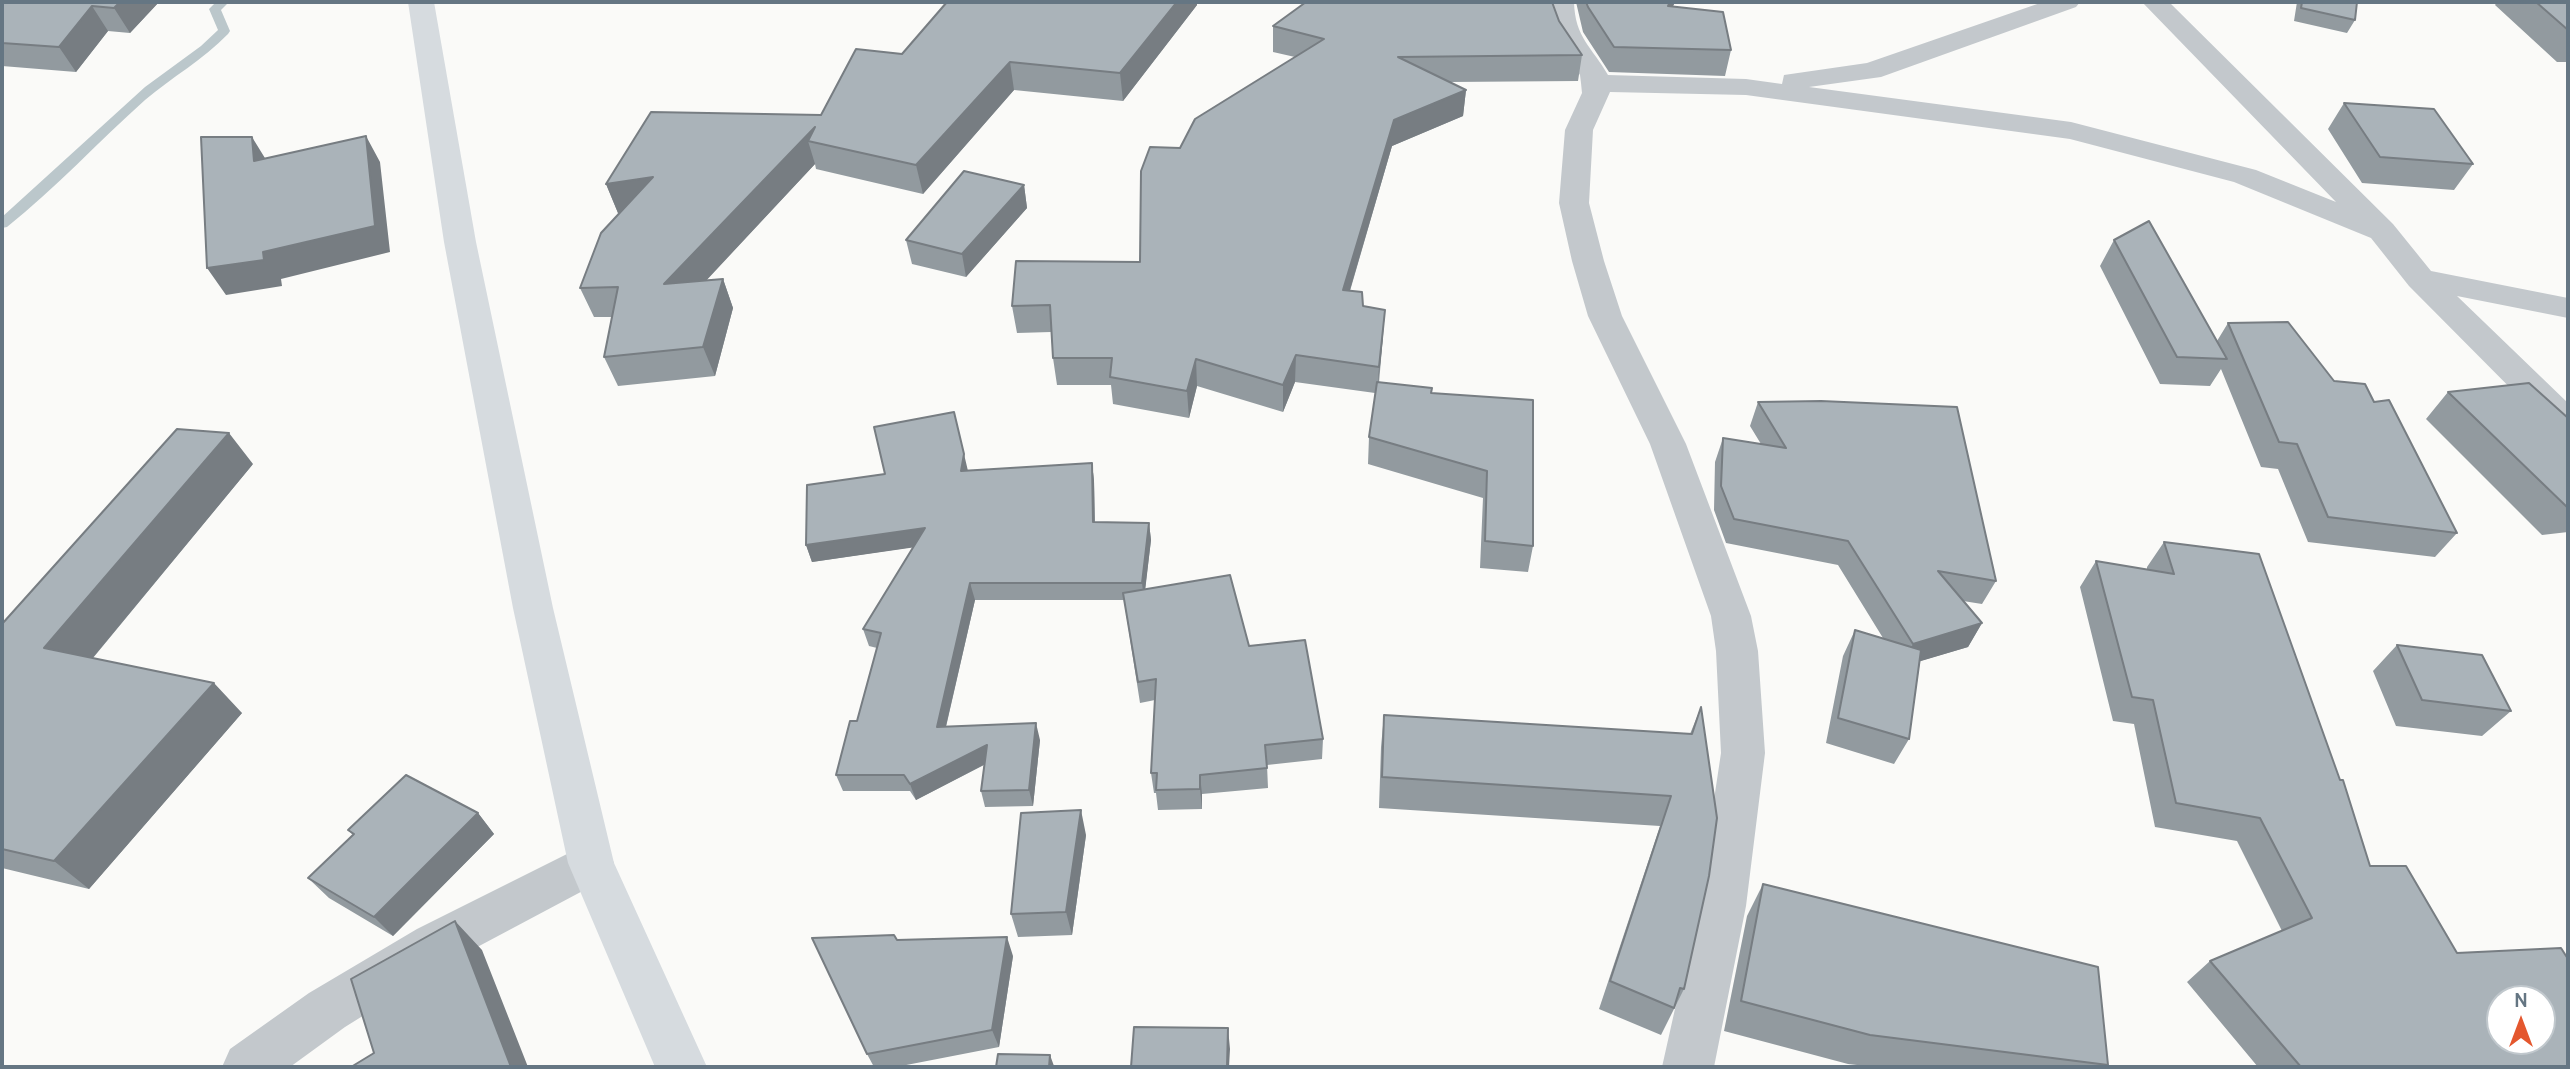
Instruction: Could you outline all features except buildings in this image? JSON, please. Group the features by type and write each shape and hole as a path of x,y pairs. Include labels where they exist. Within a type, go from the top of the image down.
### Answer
{"street":[{"path":"421,2 463,255 533,608 591,863 681,1067"},
{"path":"1561,2 1561,18 1571,45 1594,74 1595,83 1596,93 1579,130 1574,203 1588,261 1605,316 1668,444 1731,617 1737,651 1743,753 1722,906 1688,1067"},
{"path":"1746,87 1871,71 2067,2"},
{"path":"2155,2 2382,230 2420,279 2568,424"},
{"path":"1595,83 1746,87 2071,131 2245,176 2382,230"},
{"path":"2420,279 2568,308"},
{"path":"248,1067 327,1010 434,945 591,863"}],"waterway":[{"path":"2,224 149,90 215,41 224,31 215,9 223,2"}]}
